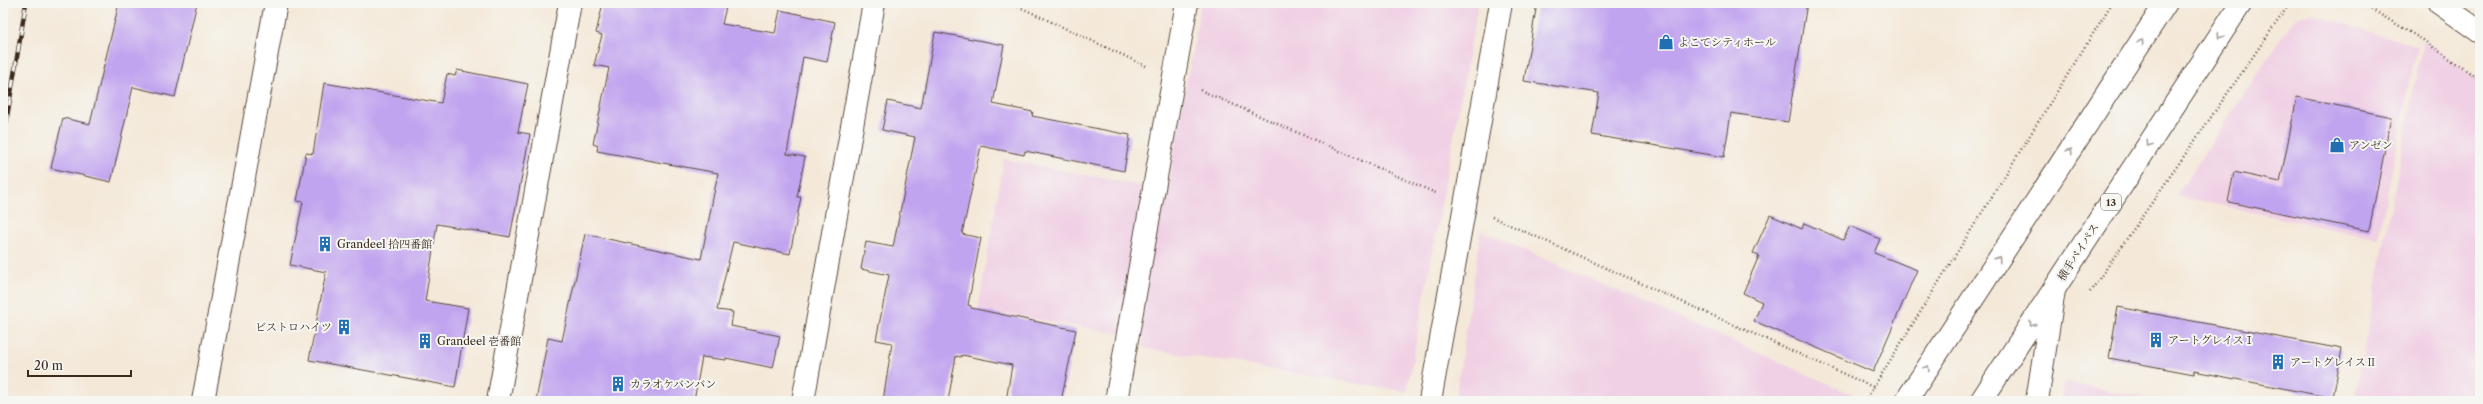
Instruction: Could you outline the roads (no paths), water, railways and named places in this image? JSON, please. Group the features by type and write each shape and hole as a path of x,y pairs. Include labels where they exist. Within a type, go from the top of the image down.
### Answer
{"main road":[{"path":"203,401 276,3"},
{"path":"498,401 570,3"},
{"path":"803,401 874,3"},
{"path":"1116,401 1187,3"},
{"path":"1430,401 1501,3"},
{"path":"1906,401 2166,3"},
{"name":"横手バイパス","path":"1981,401 2241,3"},
{"path":"2440,3 2480,32"},
{"path":"2037,401 2054,290"}],"railway":[{"path":"3,141 26,3"}],"place":[{"name":"よこてシティホール","path":"1666,42"},
{"name":"アンゼン","path":"2337,145"},
{"name":"Grandeel 拾四番館","path":"325,244"},
{"name":"ビストロハイツ","path":"344,327"},
{"name":"アートグレイスⅠ","path":"2156,340"},
{"name":"Grandeel 壱番館","path":"425,341"},
{"name":"アートグレイスⅡ","path":"2278,362"},
{"name":"カラオケバンバン","path":"618,384"}]}
